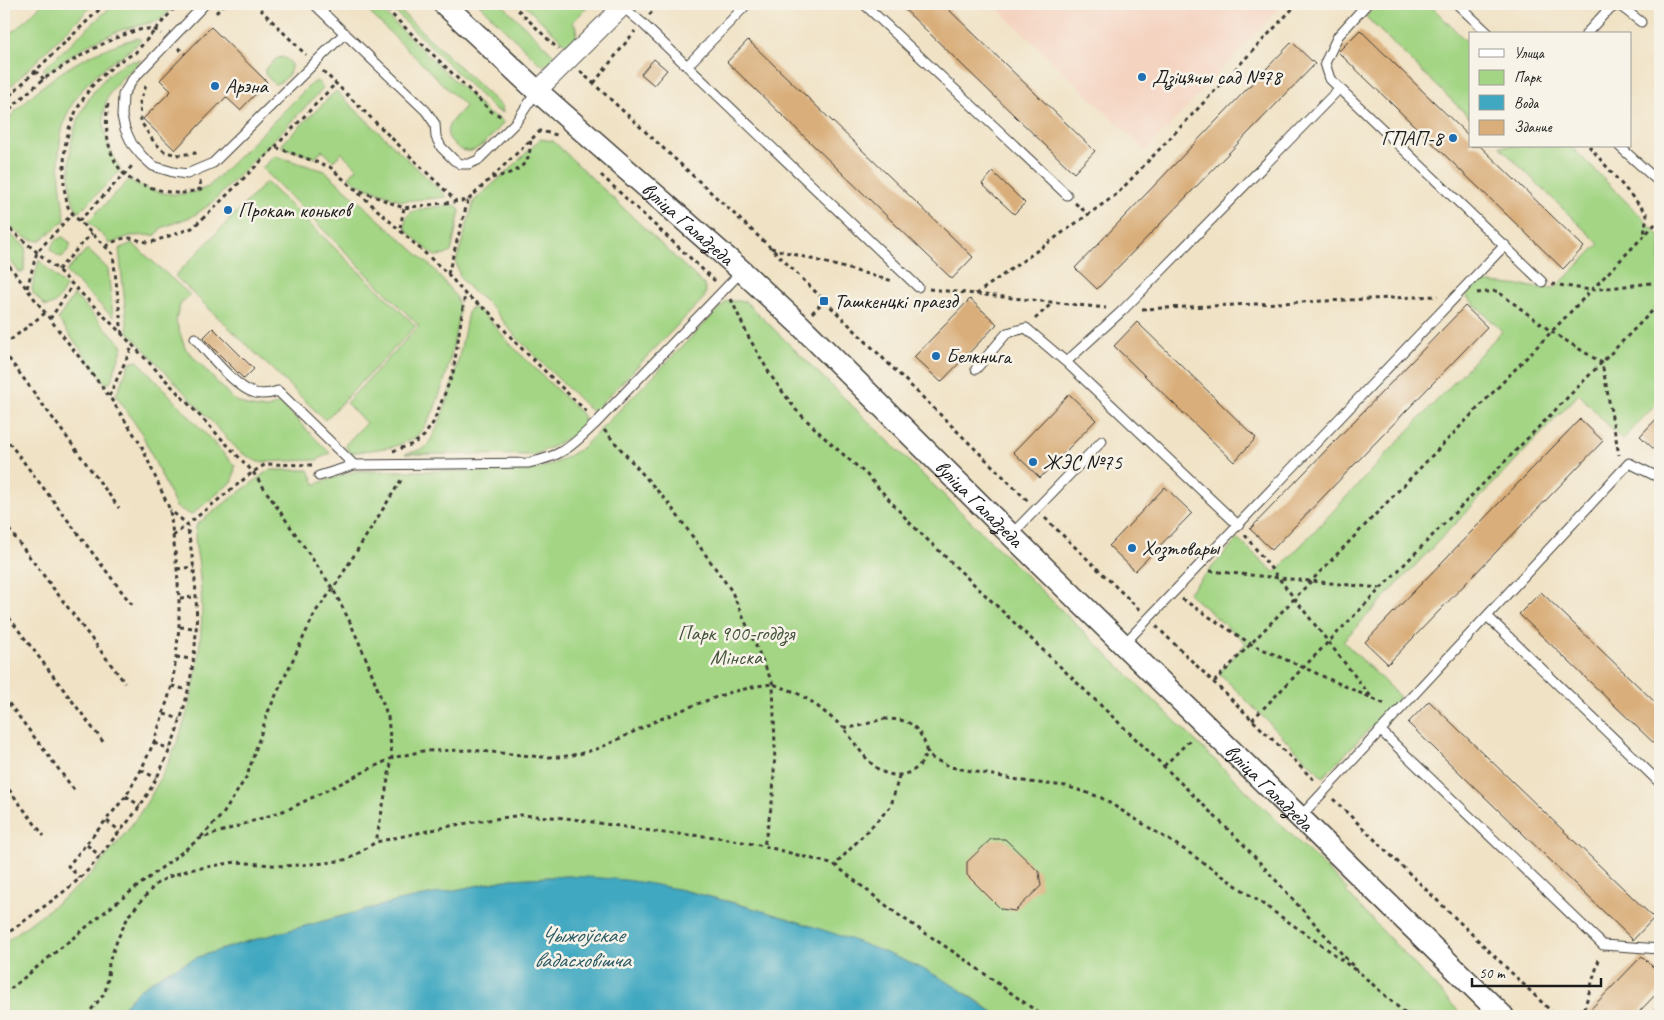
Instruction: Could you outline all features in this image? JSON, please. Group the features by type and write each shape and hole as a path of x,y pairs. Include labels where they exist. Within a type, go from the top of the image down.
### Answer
{"street":[{"name":"вуліца Галадзеда","path":"444,4 537,91 742,271 800,325 1011,535 1503,1016"},
{"path":"537,91 624,5"}],"lane":[{"path":"206,4 133,80 123,95 122,116 125,129 132,144 153,166 173,172 187,174 213,163 315,64 344,33"},
{"path":"314,4 426,111 434,124 436,137 441,147 461,164 468,164 478,160 516,122 537,91"},
{"path":"687,66 747,4"},
{"path":"864,4 1067,195"},
{"path":"1367,4 1338,36 1324,62 1330,79 1542,282"},
{"path":"1457,4 1487,32"},
{"path":"624,5 918,288"},
{"path":"1588,32 1605,13 1616,5 1641,22"},
{"path":"1066,362 1123,310 1340,88"},
{"path":"1622,148 1659,178"},
{"path":"1123,645 1505,245"},
{"path":"319,476 354,465 528,463 547,459 563,452 597,422 742,271"},
{"path":"976,369 1007,333 1026,328 1066,362 1238,525"},
{"path":"195,338 240,386 253,393 266,395 278,391 354,465"},
{"path":"1011,535 1102,441"},
{"path":"1300,817 1629,463 1660,478"},
{"path":"1487,616 1660,784"},
{"path":"1380,730 1603,945 1660,949"},
{"path":"1655,1016 1660,1011"}],"path":[{"path":"4,101 105,4"},
{"path":"122,334 114,254 72,214 68,207 64,188 65,146 70,125 90,88 116,64 135,53 178,4"},
{"path":"210,18 226,4"},
{"path":"381,4 492,112 503,117"},
{"path":"594,83 642,23 660,4"},
{"path":"976,294 1117,194 1297,4"},
{"path":"258,5 335,84 456,201"},
{"path":"4,114 44,79 76,58 111,40 141,29"},
{"path":"180,50 186,44"},
{"path":"35,71 44,79"},
{"path":"106,246 123,238 146,243 152,242 192,228 211,212 335,84"},
{"path":"146,85 140,100 140,122 154,142 165,152 179,155 195,153"},
{"path":"448,274 468,200 540,131 558,135"},
{"path":"491,178 512,173 525,162 529,156 531,140"},
{"path":"274,148 330,167 448,274 465,294 489,312 514,341 591,416 586,421"},
{"path":"1591,148 1647,214 1644,235"},
{"path":"79,221 142,156"},
{"path":"598,172 725,290 734,302 748,336 771,376 796,410 867,475 910,523 1244,845 1361,975"},
{"path":"353,188 404,208 468,200"},
{"path":"399,229 404,208"},
{"path":"26,288 37,252 72,214"},
{"path":"1214,682 1660,219"},
{"path":"4,224 58,270 133,345 253,472 333,588 368,663 388,717 392,758 376,842"},
{"path":"58,270 92,233"},
{"path":"771,248 918,288 1123,310 1457,295 1497,291 1552,332 1602,363 1622,471"},
{"path":"4,259 109,396 141,445 170,510 179,598 179,627 172,686 154,742 126,796 68,866 80,878"},
{"path":"1542,282 1591,290 1660,282"},
{"path":"50,319 72,286"},
{"path":"386,454 413,444 424,436 433,423 453,373 465,294"},
{"path":"1026,328 1052,302"},
{"path":"1252,720 1660,303"},
{"path":"4,345 45,313"},
{"path":"109,396 133,345"},
{"path":"4,352 118,508"},
{"path":"597,422 669,504 731,590 773,684 774,781 764,846"},
{"path":"4,436 132,605"},
{"path":"172,536 253,472 266,464 313,465"},
{"path":"4,994 116,903 199,839 223,814 247,776 268,712 316,611 333,588 404,475"},
{"path":"4,936 80,878 100,856 140,806 170,749 188,690 196,628 196,597 194,566 187,524 170,510"},
{"path":"4,524 125,683"},
{"path":"1238,525 1372,698"},
{"path":"177,569 194,566"},
{"path":"1196,569 1381,588"},
{"path":"1173,594 1251,644 1399,710"},
{"path":"179,598 196,597"},
{"path":"4,611 104,743"},
{"path":"179,627 196,628"},
{"path":"176,657 193,659"},
{"path":"199,839 289,808 392,758 423,751 471,750 542,757 579,754 600,748 658,720 697,704 728,693 773,684 795,692 812,702 843,727 875,767 891,776 900,776 913,771 919,765 926,750"},
{"path":"172,686 188,690"},
{"path":"4,697 75,791"},
{"path":"164,714 180,720"},
{"path":"843,727 852,728 872,721 895,719 906,722 914,727 924,741 926,750 932,758 951,766 1029,782 1066,786 1100,797 1185,850 1326,948 1361,975 1408,1016"},
{"path":"1164,766 1192,737"},
{"path":"154,742 170,749"},
{"path":"141,770 156,778"},
{"path":"835,865 891,806 900,776"},
{"path":"4,783 44,836"},
{"path":"126,796 140,806"},
{"path":"86,1016 105,993 109,962 129,916 155,885 168,877 189,870 236,862 284,866 326,863 349,859 376,842 455,825 522,815 566,818 664,833 717,837 764,846 835,865 897,914 1043,1016"},
{"path":"107,820 120,831"},
{"path":"87,845 100,856"},
{"path":"1579,1016 1585,1006 1603,945"}],"shaded area":[{"name":"Дзіцячы сад №78","path":"993,4 1283,4 1146,151"}],"green space":[{"path":"42,4 94,4 4,93 4,38 20,26"},
{"path":"114,4 166,4 169,11 161,20 121,30 91,43 46,72 43,69"},
{"path":"369,4 375,4 489,114 503,122 484,144 471,151 466,151 449,139 448,129 450,124 465,106 365,8"},
{"path":"387,4 393,4 502,107 503,113 494,109"},
{"path":"479,4 502,4 557,58 547,66 539,63"},
{"path":"523,4 590,4 572,23 577,27 575,42 569,47"},
{"path":"1377,4 1429,4 1469,44 1469,117 1366,17"},
{"path":"138,38 141,40 136,45 103,68 82,90 71,106 64,123 59,159 65,220 40,241 24,237 4,220 4,124 32,95 64,70 100,51"},
{"path":"281,57 287,59 290,63 290,72 279,83 274,84 265,74 265,69"},
{"path":"141,60 113,88 105,108 104,119 107,140 121,170 79,212 73,200 70,182 70,150 77,123 88,100 104,79 123,64"},
{"path":"317,81 323,87 320,92 212,203 193,216 161,228 156,235 130,236 109,244 88,221 129,180 149,189 168,194 187,193 208,187 311,84"},
{"path":"336,91 447,197 402,201 356,183 349,177 357,168 342,153 333,161 322,150 315,158 282,147 283,143"},
{"path":"540,139 553,141 704,285 706,291 704,298 595,410 590,410 516,337 491,306 471,290 460,277 456,262 474,201"},
{"path":"1501,148 1573,148 1660,236 1660,400 1622,440 1579,394 1343,641 1400,697 1323,777 1219,673 1246,643 1188,593 1238,539 1275,573 1502,331 1466,296 1480,282 1554,289 1599,244"},
{"path":"275,156 325,171 434,269 456,297 460,310 444,382 434,410 423,429 415,438 393,447 350,453 345,445 366,423 346,403 419,326 262,168"},
{"path":"266,182 416,326 325,420 175,276"},
{"path":"451,205 457,206 460,211 451,252 435,256 408,232 405,227 406,219 410,213 416,210"},
{"path":"4,229 26,247 24,271 22,272 19,272 4,252"},
{"path":"63,237 70,243 70,248 62,257 51,250 52,245"},
{"path":"132,243 190,295 181,303 176,321 185,348 233,399 247,406 265,409 280,403 330,453 317,460 258,462 240,452 128,332 119,249"},
{"path":"86,250 108,269 113,317 66,272"},
{"path":"39,260 66,287 58,300 49,306 45,306 33,293 32,288"},
{"path":"74,295 123,346 110,383 105,383 58,319"},
{"name":"Парк 900-годдзя Мінска","path":"727,301 745,301 1348,890 1346,892 1463,1016 998,1016 971,996 917,967 845,938 793,920 678,889 568,876 511,879 398,901 242,943 198,957 164,973 140,989 114,1016 4,1016 4,943 73,891 93,872 130,827 147,802 175,748 193,691 202,621 199,568 195,541 197,524 269,470 309,470 315,484 356,471 529,471 550,465 583,447"},
{"path":"470,308 475,308 486,316 510,344 582,414 584,419 576,433 534,455 405,454 424,448 438,425 452,383"},
{"path":"138,361 235,466 233,481 191,515 176,507 142,434 116,395 130,362"}],"water":[{"name":"Чыжоўскае вадасховішча","path":"568,876 625,880 679,889 749,907 810,926 877,949 941,978 998,1016 114,1016 140,989 164,973 198,957 242,943 398,901 511,879"}],"building":[{"path":"899,4 943,4 1095,151 1074,173"},
{"name":"Арэна","path":"211,27 267,82 240,110 226,97 175,150 143,119 171,91 160,80"},
{"path":"1360,30 1469,136 1469,148 1482,148 1584,247 1563,269 1338,52"},
{"path":"748,40 973,257 952,279 727,62"},
{"path":"1292,42 1315,64 1097,289 1075,268"},
{"path":"654,59 667,70 654,85 641,74"},
{"path":"993,172 1025,203 1014,214 982,184"},
{"path":"970,299 997,324 941,382 914,357"},
{"path":"1465,306 1487,327 1272,550 1250,529"},
{"path":"1137,322 1256,438 1234,462 1114,346"},
{"path":"213,328 254,369 244,379 203,338"},
{"path":"1069,394 1096,420 1040,478 1013,452"},
{"path":"1660,415 1660,455 1640,436"},
{"path":"1580,419 1603,441 1388,664 1365,642"},
{"path":"1165,487 1192,513 1135,571 1109,546"},
{"path":"1541,592 1660,707 1660,749 1519,614"},
{"path":"1429,701 1654,918 1633,940 1408,723"},
{"path":"991,839 1005,839 1039,872 1041,886 1015,911 1001,909 967,875 967,862"},
{"path":"1642,956 1660,974 1660,990 1635,1016 1584,1016"}],"place":[{"name":"Дзіцячы сад №78","path":"1142,77"},
{"name":"Арэна","path":"215,86"},
{"name":"ГПАП-8","path":"1453,138"},
{"name":"Прокат коньков","path":"228,210"},
{"name":"Ташкенцкі праезд","path":"824,301"},
{"name":"Белкнига","path":"936,356"},
{"name":"ЖЭС №75","path":"1033,462"},
{"name":"Хозтовары","path":"1132,548"}]}
